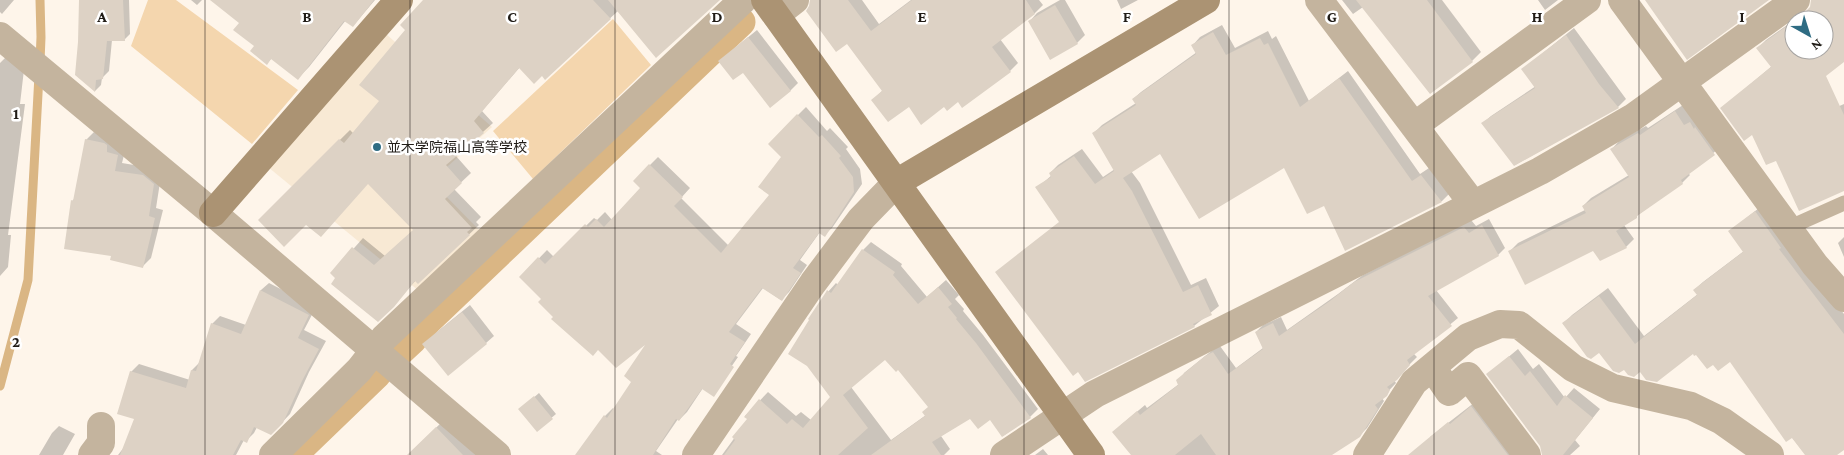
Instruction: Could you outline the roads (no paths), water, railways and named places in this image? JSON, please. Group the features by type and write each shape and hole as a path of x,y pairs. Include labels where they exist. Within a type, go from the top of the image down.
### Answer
{"street":[{"path":"213,213 399,0"},
{"path":"273,455 359,370 384,338 743,0"},
{"path":"696,455 813,283 861,219 896,183 1206,0"},
{"path":"1319,0 1473,204"},
{"path":"1414,126 1587,0"},
{"path":"1622,0 1814,265 1844,298"},
{"path":"1004,455 1104,389 1540,171 1632,118 1796,0"},
{"path":"779,5 896,183 1091,455"},
{"path":"0,36 213,213 496,455"},
{"path":"1367,455 1414,382 1468,337 1500,324 1519,325 1573,368 1613,388 1691,406 1722,421 1770,455"},
{"path":"1432,367 1449,392 1468,376 1527,455"},
{"path":"92,455 101,443 101,426"}],"lane":[{"path":"1788,228 1844,203"}],"waterway":[{"path":"40,0 40,62"},
{"path":"399,352 413,339 421,327 741,22"},
{"path":"0,386 28,280 39,75"},
{"path":"293,455 377,374"}],"place":[{"name":"並木学院福山高等学校","path":"377,147"}]}
